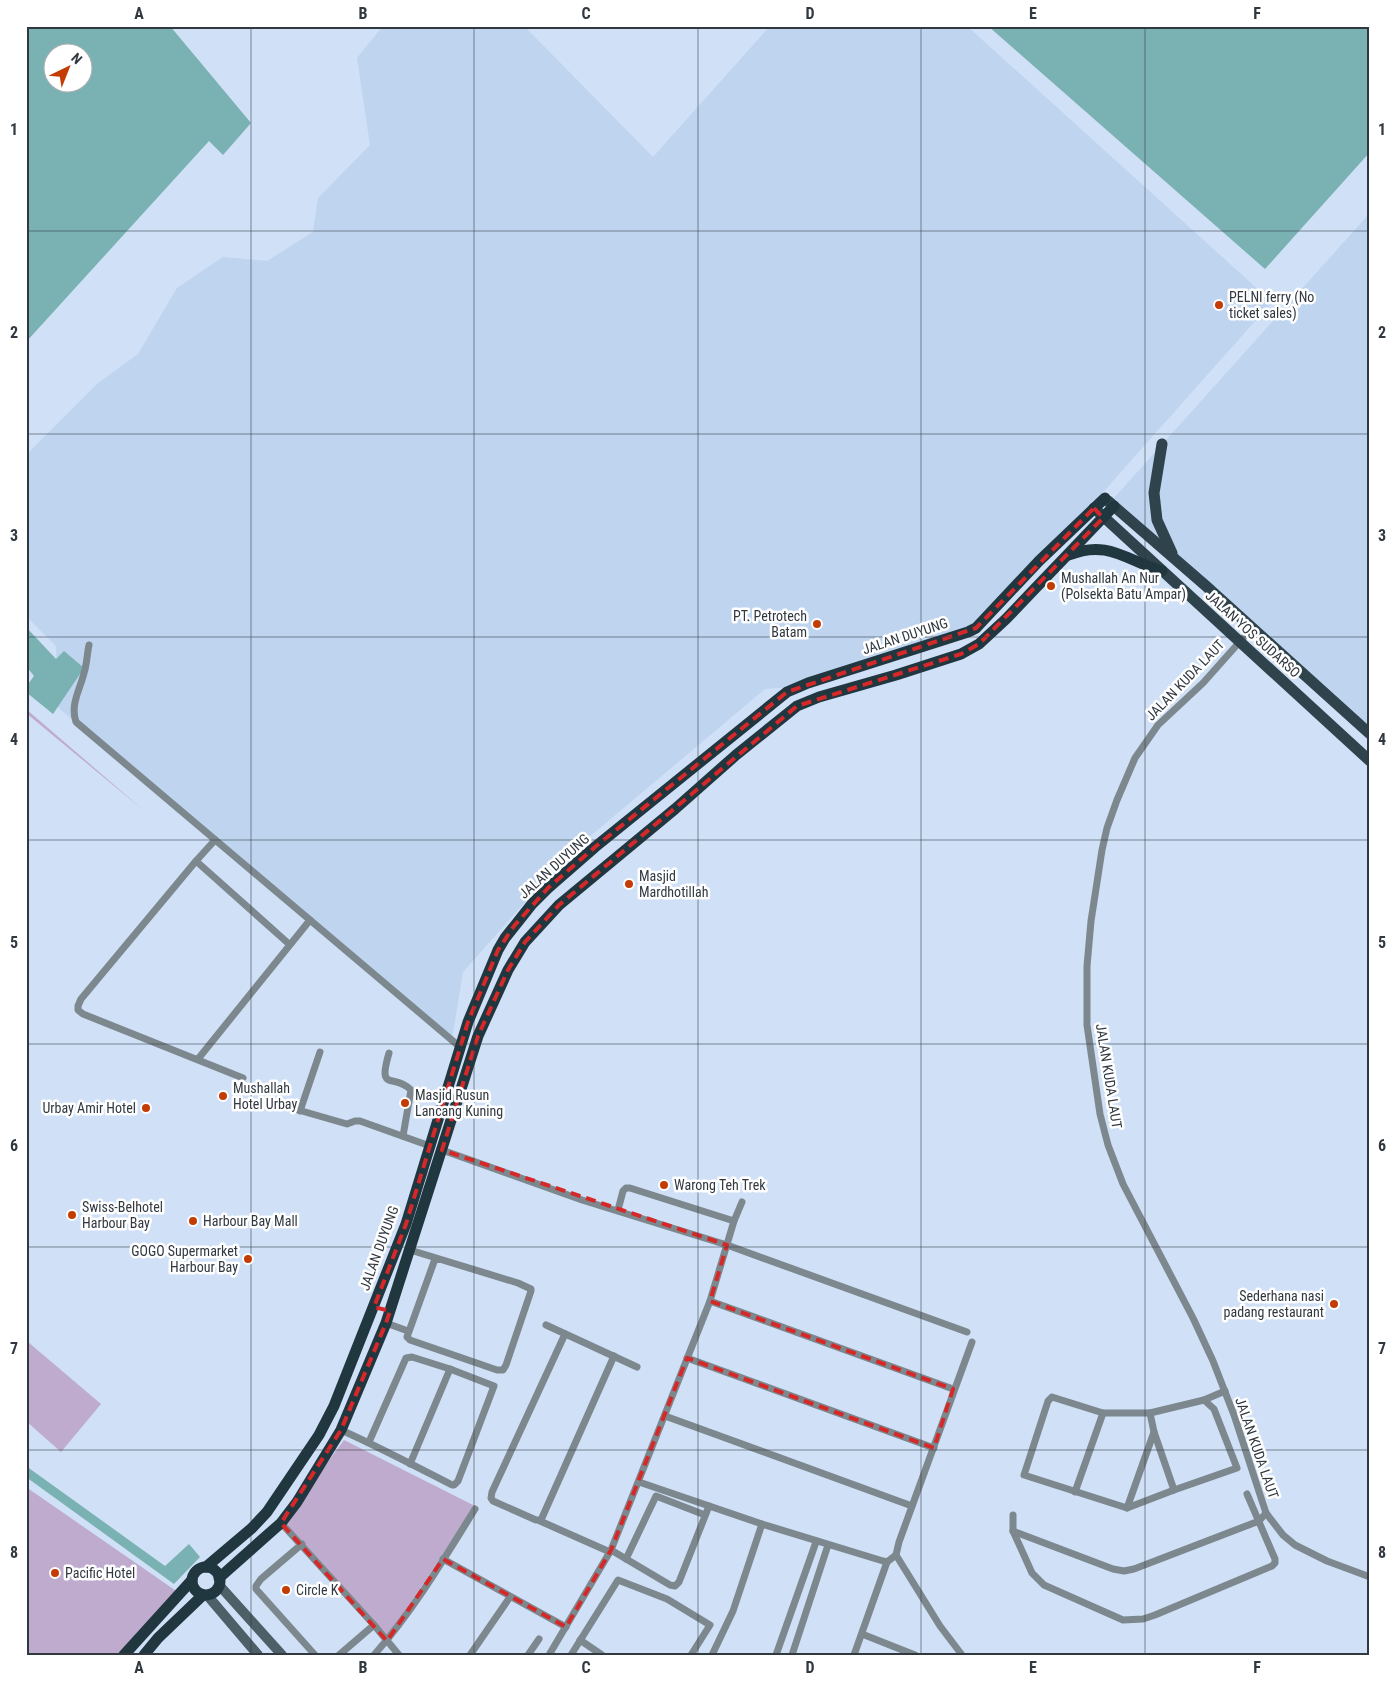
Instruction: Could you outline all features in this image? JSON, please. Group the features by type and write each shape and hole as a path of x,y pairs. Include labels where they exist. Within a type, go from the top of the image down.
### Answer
{"highway":[{"name":"JALAN DUYUNG","path":"206,1568 261,1519 319,1435 334,1406 406,1224 468,1022 498,950 505,938 538,898 595,847 787,692 808,683 976,628 1039,560 1105,498"},
{"name":"JALAN DUYUNG","path":"219,1582 281,1523 297,1502 341,1430 386,1323 478,1036 514,957 536,930 559,905 791,710 814,698 896,675 971,649 992,633 1114,506"},
{"path":"1064,558 1082,551 1102,549 1115,552 1146,567 1162,571"},
{"path":"595,847 609,863"},
{"path":"374,1307 390,1311"},
{"path":"124,1655 192,1580 198,1570 206,1568 214,1570 219,1582 214,1592 205,1595 158,1638 144,1655"},
{"path":"192,1580 196,1591 205,1595"}],"main road":[{"path":"1162,444 1154,493 1157,520 1174,557"},
{"name":"JALAN YOS SUDARSO","path":"1105,498 1174,557 1370,734"},
{"name":"JALAN YOS SUDARSO","path":"1094,508 1370,761"},
{"path":"219,1582 282,1655"},
{"path":"205,1595 258,1655"},
{"path":"247,1643 261,1631"}],"street":[{"name":"JALAN KUDA LAUT","path":"1252,628 1202,683 1158,725 1135,758 1124,783 1107,828 1091,921 1086,992 1088,1025 1100,1114 1108,1145 1123,1184 1193,1318 1225,1391 1266,1513 1283,1534 1295,1545 1327,1561 1370,1577"},
{"path":"89,645 84,672 74,701 73,715 76,722 460,1046"},
{"path":"215,840 196,860 81,999 78,1010 83,1014 244,1078"},
{"path":"196,860 289,944"},
{"path":"198,1059 310,920"},
{"path":"300,1111 320,1052"},
{"path":"389,1052 384,1068 385,1077 407,1086 411,1090 403,1136"},
{"path":"274,1103 347,1124 357,1120 430,1146"},
{"path":"442,1150 582,1200 727,1245 967,1332"},
{"path":"618,1210 623,1190 626,1188 734,1221"},
{"path":"549,1655 611,1551 710,1301 734,1221 742,1202"},
{"path":"410,1250 435,1259 518,1282 530,1289 531,1291 503,1370 497,1370 410,1340 407,1337 435,1259"},
{"path":"710,1301 953,1389"},
{"path":"386,1323 408,1331"},
{"path":"546,1326 637,1367"},
{"path":"565,1334 491,1498 493,1501 611,1551 670,1586 677,1585 709,1506"},
{"path":"962,1655 940,1626 896,1555 898,1542 934,1448 953,1389 972,1342"},
{"path":"540,1521 614,1356"},
{"path":"341,1430 369,1442 452,1485 456,1484 495,1388 490,1383 450,1369 412,1357 406,1358 369,1442"},
{"path":"687,1358 934,1448"},
{"path":"410,1464 450,1369"},
{"path":"1204,1400 1214,1408 1237,1468 1127,1508 1024,1475 1048,1401 1052,1397 1103,1413 1150,1413 1204,1400 1225,1391"},
{"path":"1075,1492 1103,1413"},
{"path":"1150,1413 1154,1432 1174,1490"},
{"path":"665,1416 912,1506"},
{"path":"1127,1508 1154,1432"},
{"path":"639,1482 816,1542 887,1562"},
{"path":"1012,1515 1013,1531 1032,1573 1044,1585 1123,1620 1134,1620 1155,1615 1272,1566 1275,1563 1275,1559 1247,1494"},
{"path":"626,1559 655,1496 662,1497 705,1515"},
{"path":"374,1655 387,1640 475,1509"},
{"path":"1013,1531 1113,1569 1124,1570 1134,1569 1259,1521 1266,1513"},
{"path":"281,1523 302,1544 399,1655"},
{"path":"712,1655 733,1610 762,1524"},
{"path":"776,1655 816,1542"},
{"path":"302,1544 261,1578 256,1589 315,1655"},
{"path":"792,1655 828,1545"},
{"path":"854,1655 887,1562 896,1555"},
{"path":"443,1559 566,1627"},
{"path":"571,1655 618,1580 666,1599 710,1625 692,1655"},
{"path":"470,1655 510,1597"},
{"path":"339,1655 374,1625"},
{"path":"862,1634 916,1655"},
{"path":"528,1655 539,1639"},
{"path":"580,1640 602,1655"}],"highlighted area":[{"path":"1094,508 1103,518 979,644 961,654 797,706 559,905 525,942 508,970 478,1036 442,1150 727,1245 710,1301 953,1389 934,1448 687,1358 611,1550 566,1627 443,1559 387,1641 281,1523 341,1430 390,1311 374,1307 406,1224 468,1022 498,950 514,926 548,888 595,847 787,692 976,628"}],"shaded area":[{"path":"26,26 170,26 251,123 223,155 209,141 26,342"},
{"path":"383,26 524,26 653,157 770,26 967,26 1272,302 976,635 807,686 765,689 563,859 463,972 452,1039 54,704 57,667 56,646 26,616 26,455 97,384 138,354 177,288 223,257 267,261 313,232 318,198 370,145 357,58"},
{"path":"988,26 1370,26 1370,152 1265,269"},
{"path":"1370,213 1370,729 1114,498"},
{"path":"26,627 56,659 64,651 84,668 53,714 26,692 26,687 34,676 26,666"},
{"path":"26,709 142,809 26,713"},
{"path":"28,1342 101,1404 61,1452 26,1421"},
{"path":"344,1440 475,1506 387,1638 283,1523"},
{"path":"26,1466 165,1566 189,1544 200,1557 174,1584 26,1477"},
{"path":"26,1487 182,1595 128,1655 26,1654"}],"place":[{"name":"PELNI ferry (No ticket sales)","path":"1219,305"},
{"name":"Mushallah An Nur (Polsekta Batu Ampar)","path":"1051,586"},
{"name":"PT. Petrotech Batam","path":"817,624"},
{"name":"Masjid Mardhotillah","path":"629,884"},
{"name":"Mushallah Hotel Urbay","path":"223,1096"},
{"name":"Masjid Rusun Lancang Kuning","path":"405,1103"},
{"name":"Urbay Amir Hotel","path":"146,1108"},
{"name":"Warong Teh Trek","path":"664,1185"},
{"name":"Swiss-Belhotel Harbour Bay","path":"72,1215"},
{"name":"Harbour Bay Mall","path":"193,1221"},
{"name":"GOGO Supermarket Harbour Bay","path":"248,1259"},
{"name":"Sederhana nasi padang restaurant","path":"1334,1304"},
{"name":"Pacific Hotel","path":"55,1573"},
{"name":"Circle K","path":"286,1590"}]}
